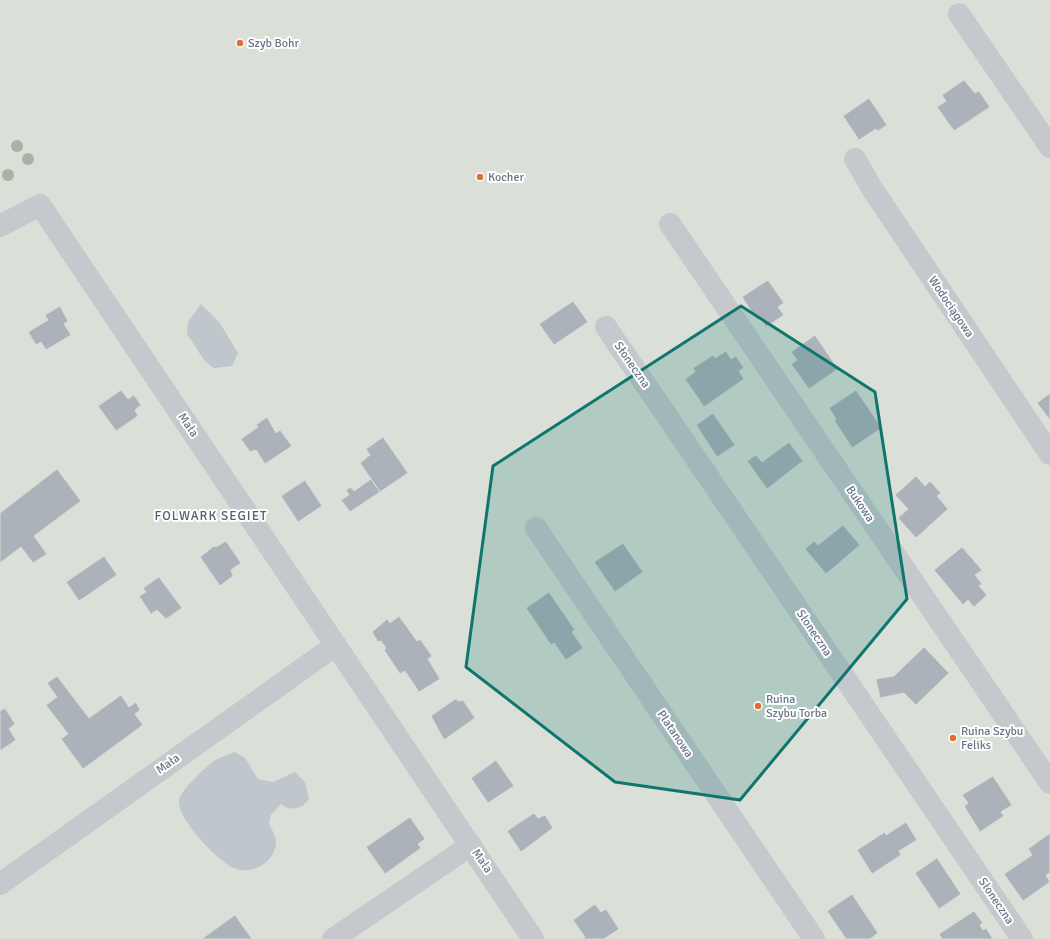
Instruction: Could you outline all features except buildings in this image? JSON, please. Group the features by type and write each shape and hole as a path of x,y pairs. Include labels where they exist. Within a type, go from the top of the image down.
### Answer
{"street":[{"path":"959,14 1050,147"},
{"name":"Wodociągowa","path":"855,159 873,190 1050,454"},
{"name":"Mała","path":"0,226 40,205 533,939"},
{"name":"Bukowa","path":"670,224 1050,783"},
{"name":"Słoneczna","path":"606,327 812,631 914,777 1022,939"},
{"name":"Platanowa","path":"536,528 814,939"},
{"name":"Mała","path":"0,884 336,645"},
{"path":"333,939 471,846"}],"highlighted area":[{"path":"741,306 875,392 907,599 740,800 615,782 466,667 493,466"}],"shaded area":[{"path":"0,0 1050,0 1050,939 0,939"},
{"path":"201,304 220,323 238,353 232,366 214,368 209,365 187,335 188,322"},
{"path":"235,752 245,758 258,779 273,782 295,772 305,782 309,799 300,807 292,809 281,804 271,815 269,823 276,839 275,849 263,865 250,870 236,869 210,850 200,840 180,809 180,796 188,785 215,760"}],"place":[{"name":"Szyb Bohr","path":"240,43"},
{"name":"Kocher","path":"480,177"},
{"name":"Ruina Szybu Torba","path":"758,706"},
{"name":"Ruina Szybu Feliks","path":"953,738"}],"district":[{"name":"FOLWARK SEGIET","path":"211,516"}]}
